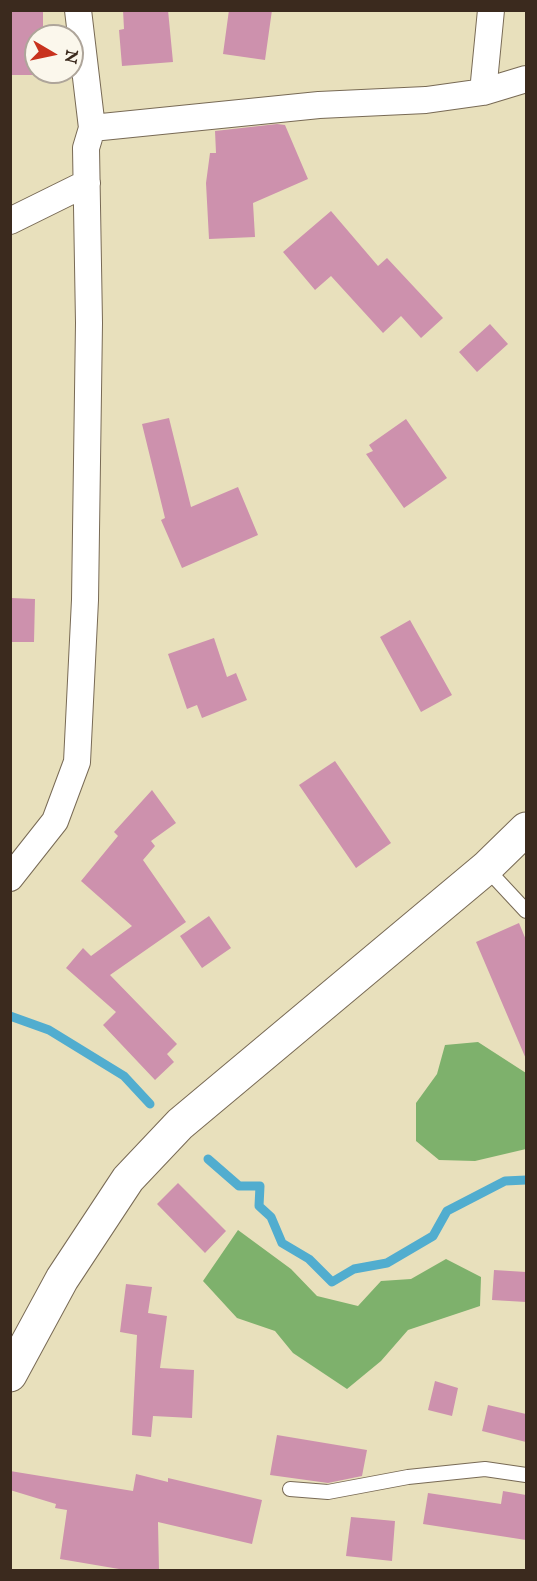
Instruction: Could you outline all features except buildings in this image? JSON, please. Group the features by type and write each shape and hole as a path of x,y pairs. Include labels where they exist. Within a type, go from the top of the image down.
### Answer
{"main road":[{"path":"10,1375 62,1279 128,1179 180,1124 486,868 526,829"}],"street":[{"path":"10,878 55,821 76,762 86,600 89,323 86,147 92,128 78,10"},
{"path":"483,92 491,10"},
{"path":"92,128 319,105 426,100 483,92 526,79"},
{"path":"10,220 87,183"}],"lane":[{"path":"486,868 526,911"},
{"path":"290,1489 328,1492 408,1477 485,1469 526,1475"}],"green space":[{"path":"478,1042 526,1073 526,1149 475,1161 439,1160 416,1141 416,1103 437,1074 445,1045"},
{"path":"238,1230 291,1269 317,1296 358,1306 381,1281 411,1279 446,1259 481,1277 480,1306 408,1330 381,1361 347,1389 293,1353 275,1331 237,1318 203,1281"}],"waterway":[{"path":"10,1016 49,1030 124,1076 150,1104"},
{"path":"208,1159 239,1186 260,1186 259,1206 271,1217 282,1243 309,1259 332,1282 354,1269 387,1263 433,1236 447,1211 505,1181 526,1180"}]}
